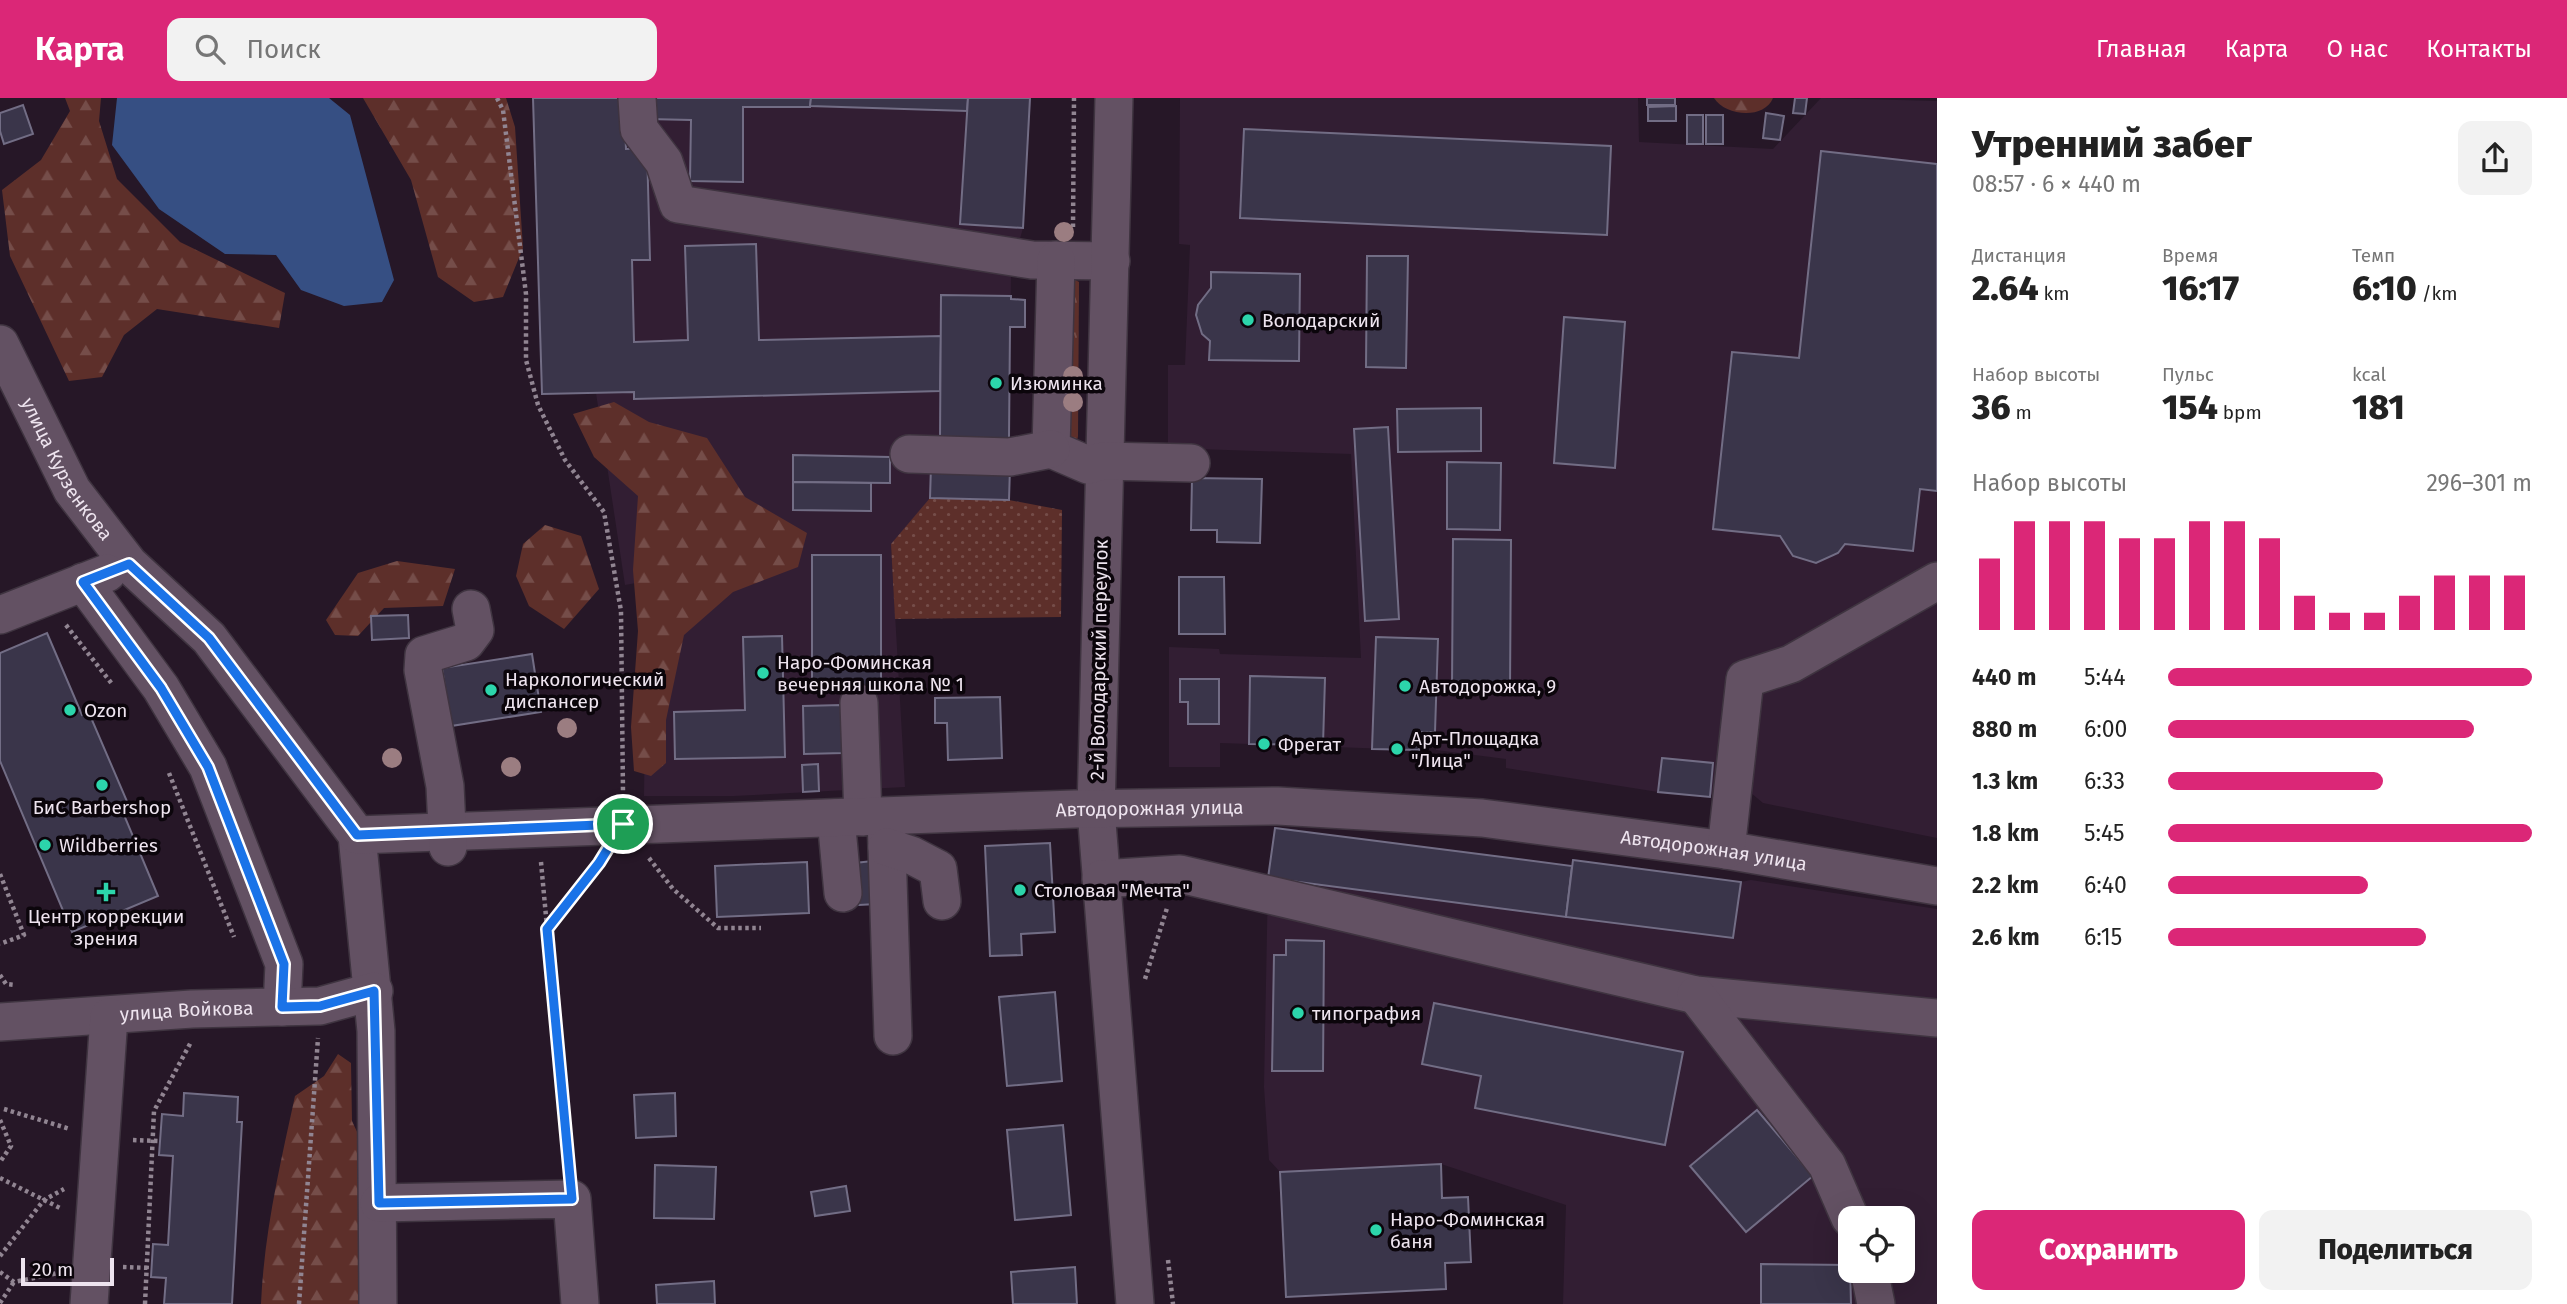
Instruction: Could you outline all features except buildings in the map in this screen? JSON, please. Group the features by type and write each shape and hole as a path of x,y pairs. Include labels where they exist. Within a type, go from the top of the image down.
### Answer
{"street":[{"path":"637,98 639,129 664,162 678,204 1032,260 1111,261"},
{"name":"2-й Володарский переулок","path":"1114,98 1096,810 1135,1304"},
{"path":"1051,449 1056,260"},
{"name":"улица Курзенкова","path":"0,344 72,490 129,564 209,638 357,835"},
{"path":"909,454 1010,457 1051,449 1088,465 1104,461 1191,463"},
{"path":"0,615 129,564"},
{"path":"1726,850 1745,679 1791,664 1937,581"},
{"path":"83,582 161,688 208,767 284,964 282,1007"},
{"path":"448,839 445,786 423,670 424,655 466,642 475,630 471,609"},
{"path":"844,893 859,703"},
{"name":"Автодорожная улица","path":"357,835 448,839 538,826 1278,806 1482,818 1726,850 1937,886"},
{"path":"849,818 938,869 942,901"},
{"path":"849,818 893,1036"},
{"path":"357,835 374,991 379,1203 378,1304"},
{"path":"1101,879 1180,874 1696,995 1937,1018"},
{"name":"улица Войкова","path":"0,1022 209,1009 320,1006 374,991"},
{"path":"1696,995 1828,1165 1845,1206"},
{"path":"89,1304 109,1017"},
{"path":"379,1203 572,1199 580,1304"},
{"path":"1872,1283 1876,1304"}],"path":[{"path":"497,98 503,110 526,294 526,360 538,405 565,460 604,512 621,611 623,824 599,863 547,929"},
{"path":"1056,260 1073,233 1074,98"},
{"path":"62,621 114,686"},
{"path":"166,765 239,950"},
{"path":"623,824 673,889 718,928 761,928"},
{"path":"538,826 572,1199"},
{"path":"0,874 24,935 0,944"},
{"path":"1143,985 1171,897 1169,874"},
{"path":"0,975 6,984 28,986"},
{"path":"145,1304 154,1111 209,1009"},
{"path":"299,1304 318,1027"},
{"path":"0,1120 10,1146 0,1162"},
{"path":"0,1256 44,1200 99,1169"},
{"path":"0,1178 94,1225"},
{"path":"1167,1250 1173,1304"},
{"path":"0,1303 14,1282 92,1266"},
{"path":"0,1272 14,1282"}],"shaded area":[{"path":"533,98 1031,98 1023,228 1011,271 1009,439 891,544 905,787 734,796 644,796 647,581 625,585 596,393 542,394"},
{"path":"1180,98 1638,98 1639,142 1773,149 1821,98 1937,101 1937,838 1763,803 1745,788 1718,783 1710,797 1658,792 1506,768 1506,759 1436,750 1435,732 1419,732 1419,750 1220,743 1220,767 1169,767 1169,647 1219,649 1220,654 1361,658 1351,454 1168,448 1168,365 1185,365 1190,245 1179,244"},
{"path":"1275,828 1572,866 1573,860 1741,882 1751,880 1937,909 1937,1304 1563,1304 1566,1205 1441,1164 1280,1172 1269,1160 1264,1087 1268,878"}],"green space":[{"path":"65,98 101,98 99,121 117,179 180,242 285,293 279,328 157,309 124,335 102,377 69,381 10,256 2,190 41,160 70,111"},
{"path":"363,98 506,98 515,127 523,248 503,297 474,302 438,277 411,180"},
{"path":"1714,98 1773,98 1762,110 1744,113 1727,109"},
{"path":"1072,278 1079,282 1077,441 1068,441"},
{"path":"614,402 649,422 707,438 745,497 807,533 798,567 733,592 684,635 666,720 666,763 651,776 634,771 631,727 638,631 633,570 638,496 594,457 573,414"},
{"path":"930,498 1009,500 1062,510 1061,617 895,619 891,544"},
{"path":"545,525 581,536 599,589 564,629 529,606 516,576 523,544"},
{"path":"397,561 455,569 443,606 384,608 358,636 335,635 326,620 358,573"},
{"path":"338,1054 351,1063 352,1121 365,1149 362,1304 261,1304 269,1225 295,1096 324,1076"}],"water":[{"path":"117,98 329,98 350,115 394,280 382,302 344,306 301,290 276,255 225,254 159,209 112,145"}],"place":[{"name":"Володарский","path":"1248,320"},
{"name":"Изюминка","path":"996,383"},
{"name":"Наро-Фоминская вечерняя школа № 1","path":"763,673"},
{"name":"Автодорожка, 9","path":"1405,686"},
{"name":"Наркологический диспансер","path":"491,690"},
{"name":"Ozon","path":"70,710"},
{"name":"Фрегат","path":"1264,744"},
{"name":"Арт-Площадка \"Лица\"","path":"1397,749"},
{"name":"БиС Barbershop","path":"102,785"},
{"name":"Wildberries","path":"45,845"},
{"name":"Столовая \"Мечта\"","path":"1020,890"},
{"name":"Центр коррекции зрения","path":"106,892"},
{"name":"типография","path":"1298,1013"},
{"name":"Наро-Фоминская баня","path":"1376,1230"}],"route":[{"path":"129,564 209,638 357,835 623,824 599,863 547,929 572,1199 379,1203 374,991 320,1006 282,1007 284,964 208,767 161,688 83,582 129,564"}]}
